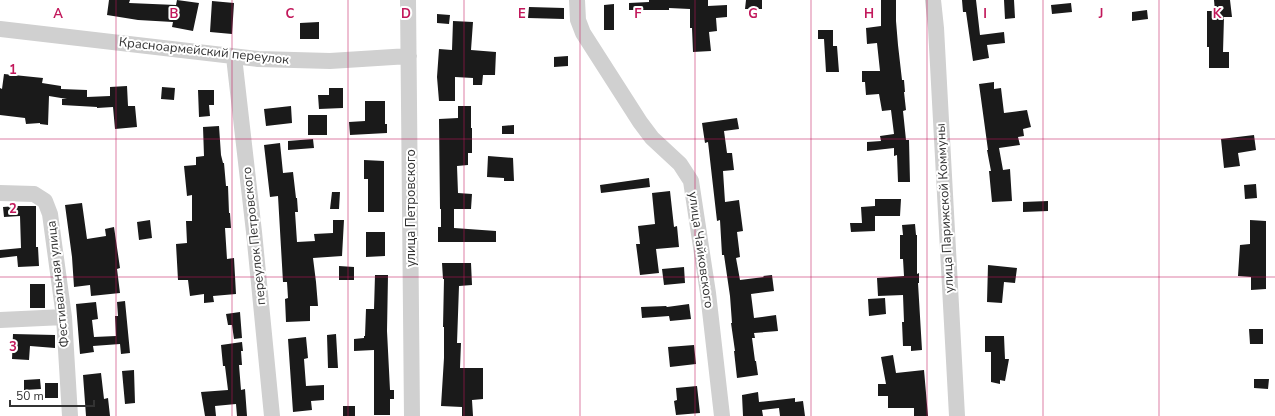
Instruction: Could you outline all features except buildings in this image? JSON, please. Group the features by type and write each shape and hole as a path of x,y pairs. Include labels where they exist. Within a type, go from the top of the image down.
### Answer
{"street":[{"name":"улица Петровского","path":"408,0 412,416"},
{"name":"улица Чайковского","path":"578,0 578,20 583,33 640,122 652,138 680,164 691,181 708,293 722,416"},
{"name":"улица Парижской Коммуны","path":"933,0 936,28 957,416"},
{"name":"Красноармейский переулок","path":"0,29 258,59 330,62 409,56"},
{"name":"переулок Петровского","path":"234,57 254,232 272,416"},
{"name":"Фестивальная улица","path":"0,193 34,194 45,201 50,214 64,316 70,416"},
{"path":"0,320 64,316"}]}
